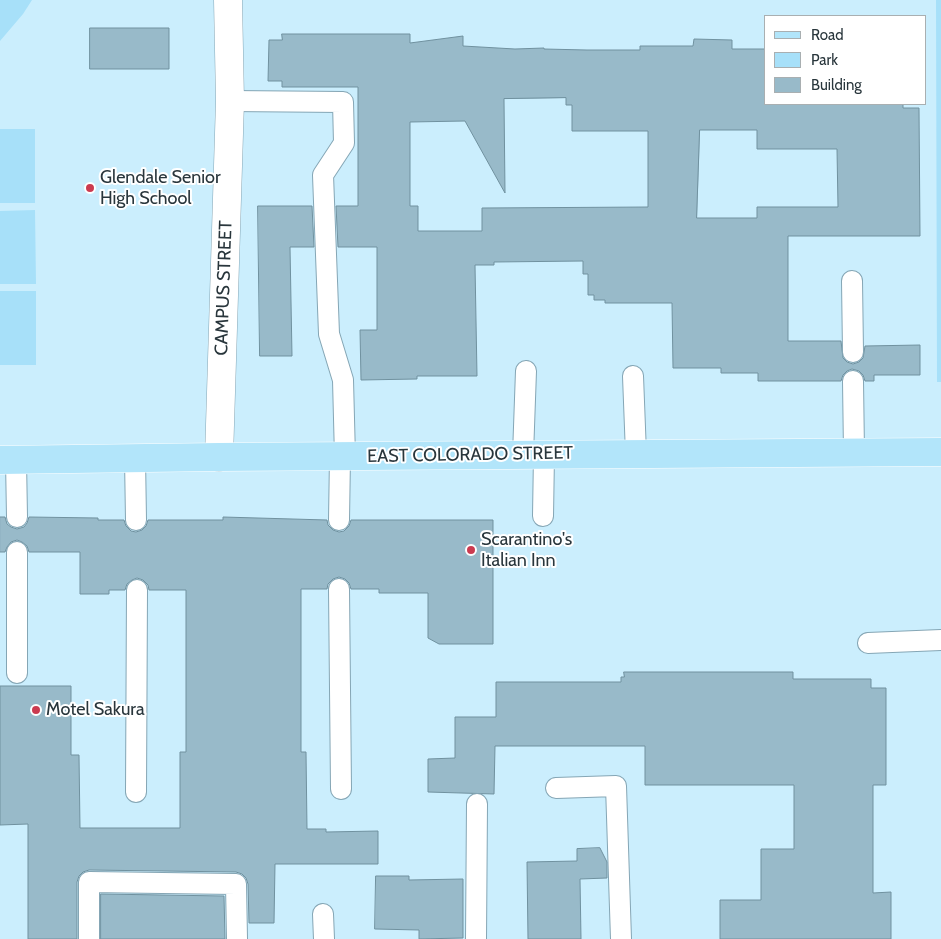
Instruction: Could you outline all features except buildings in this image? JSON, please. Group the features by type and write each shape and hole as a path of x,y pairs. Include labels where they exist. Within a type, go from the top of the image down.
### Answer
{"main road":[{"name":"EAST COLORADO STREET","path":"8,460 218,456 941,452"}],"street":[{"name":"CAMPUS STREET","path":"218,456 230,101 228,0"}],"lane":[{"path":"230,101 344,102 344,144 323,175 329,334 344,380 339,520"},
{"path":"852,281 853,352"},
{"path":"526,371 542,516"},
{"path":"633,376 636,454"},
{"path":"853,380 854,452"},
{"path":"135,458 136,520"},
{"path":"8,460 17,518"},
{"path":"17,552 17,673"},
{"path":"339,589 341,789"},
{"path":"136,792 137,590"},
{"path":"868,643 941,640"},
{"path":"556,788 616,786 621,939"},
{"path":"476,939 477,804"},
{"path":"89,939 89,882 236,884 237,939"},
{"path":"323,914 324,939"}],"green space":[{"path":"0,0 32,0 23,14 0,41"},
{"path":"936,0 941,0 941,382 937,382"},
{"path":"0,129 35,129 35,203 0,203"},
{"path":"35,210 36,284 0,284 0,211"},
{"path":"0,291 36,291 36,365 0,365"}],"place":[{"name":"Glendale Senior High School","path":"90,188"},
{"name":"Scarantino's Italian Inn","path":"471,550"},
{"name":"Motel Sakura","path":"36,710"}]}
